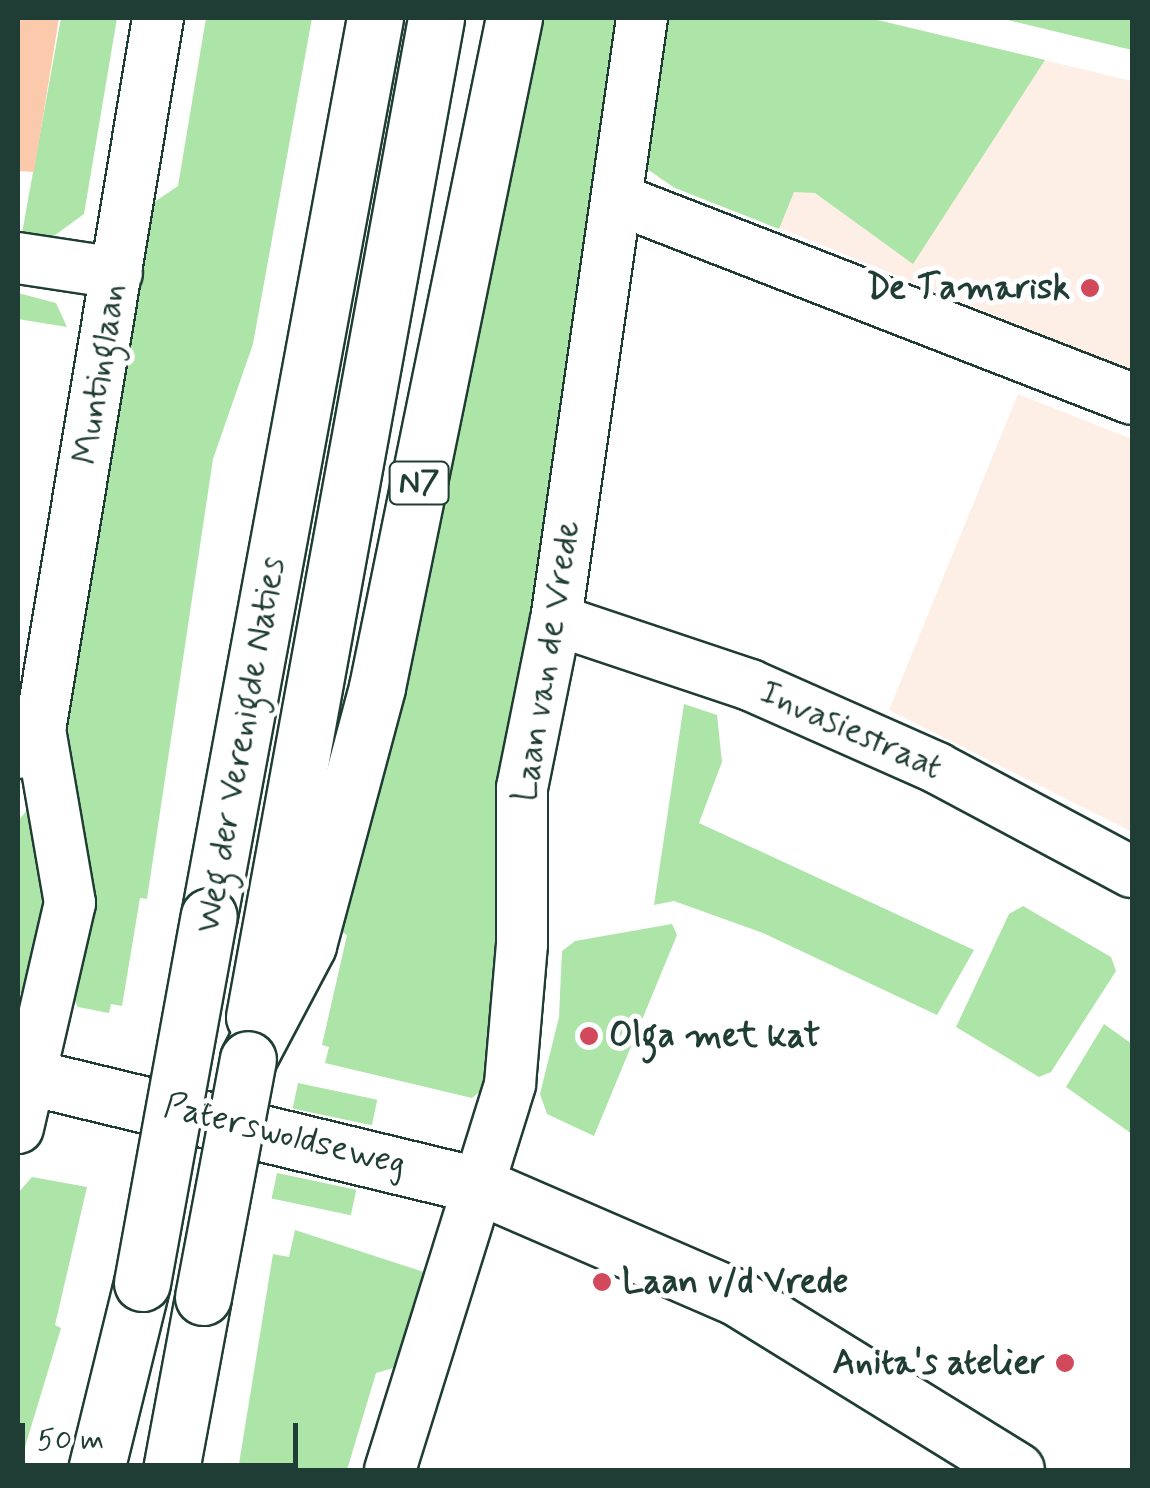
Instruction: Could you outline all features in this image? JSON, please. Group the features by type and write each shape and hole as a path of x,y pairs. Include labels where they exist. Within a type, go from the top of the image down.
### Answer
{"main road":[{"name":"Weg der Verenigde Naties","path":"96,1470 142,1283 374,18"},
{"name":"Weg der Verenigde Naties","path":"288,936 436,18"},
{"name":"N7","path":"171,1470 248,1059 377,687 514,18"},
{"name":"Paterswoldseweg","path":"21,1098 474,1195 547,1217 736,1296 1016,1470"}],"street":[{"name":"Muntinglaan","path":"21,1098 70,902 29,741 34,663 116,273 158,18"},
{"name":"Laan van de Vrede","path":"390,1470 510,1084 522,944 522,788 556,620 642,18"},
{"path":"617,198 1132,399"},
{"path":"18,258 116,273"},
{"name":"Invasiestraat","path":"556,620 750,685 938,768 1132,872"}],"shaded area":[{"path":"869,18 1132,81 1132,371 657,178"},
{"path":"1018,394 1132,439 1132,832 889,710"}],"green space":[{"path":"61,18 117,18 84,214 51,238 22,233"},
{"path":"206,18 312,18 253,344 213,459 147,899 140,898 122,1006 111,1004 109,1013 78,1007 73,998 94,900 64,702 91,576 144,209 178,186"},
{"path":"540,18 623,18 488,1085 472,1098 325,1063 329,1047 322,1045 347,935 340,931 450,477"},
{"path":"655,18 869,18 1045,60 913,264 815,193 794,192 779,229 675,188 644,167"},
{"path":"999,18 1132,19 1132,50"},
{"path":"18,293 56,303 67,327 18,319"},
{"path":"684,704 717,715 722,762 699,823 974,950 937,1015 763,933 674,901 654,905"},
{"path":"37,798 50,869 38,973 19,995 18,821"},
{"path":"1023,906 1111,957 1116,971 1051,1072 1039,1077 956,1027 1009,914"},
{"path":"672,924 677,935 594,1136 547,1114 540,1094 559,1017 562,951 575,941"},
{"path":"1104,1024 1132,1044 1132,1134 1066,1087"},
{"path":"298,1083 377,1100 372,1125 293,1108"},
{"path":"277,1173 356,1190 351,1215 272,1198"},
{"path":"32,1177 87,1187 55,1325 61,1328 18,1470 18,1193"},
{"path":"295,1230 433,1275 404,1365 376,1373 347,1470 238,1470 273,1254 289,1257"}],"building":[{"path":"18,18 59,18 34,172 18,171"}],"place":[{"name":"De Tamarisk","path":"1090,288"},
{"name":"Olga met kat","path":"589,1036"},
{"name":"Laan v/d Vrede","path":"602,1282"},
{"name":"Anita's atelier","path":"1065,1363"}]}
